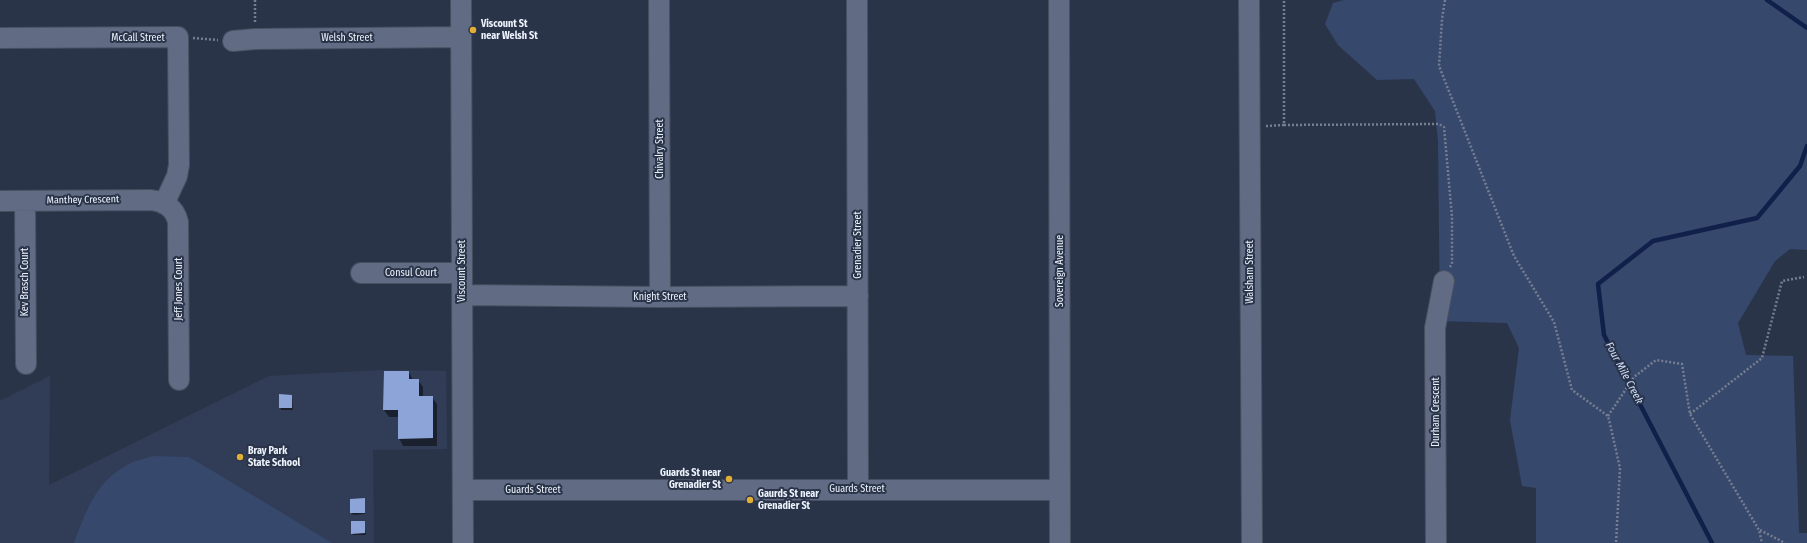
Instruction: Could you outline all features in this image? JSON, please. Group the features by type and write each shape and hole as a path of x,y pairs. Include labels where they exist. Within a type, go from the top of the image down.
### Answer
{"street":[{"name":"Viscount Street","path":"461,0 463,543"},
{"name":"Chivalry Street","path":"659,0 660,297"},
{"name":"Grenadier Street","path":"857,0 858,489"},
{"name":"Sovereign Avenue","path":"1059,0 1060,543"},
{"name":"Walsham Street","path":"1249,0 1252,543"},
{"name":"McCall Street","path":"0,38 178,37 179,165 177,176 164,204"},
{"name":"Welsh Street","path":"233,41 255,38 461,38"},
{"name":"Manthey Crescent","path":"0,201 150,200 164,204"},
{"name":"Kev Brasch Court","path":"25,201 26,364"},
{"name":"Jeff Jones Court","path":"164,204 176,214 178,222 179,380"},
{"name":"Consul Court","path":"361,273 462,273"},
{"name":"Durham Crescent","path":"1436,543 1435,328 1444,281"},
{"name":"Knight Street","path":"462,295 660,297 858,296"},
{"name":"Guards Street","path":"463,490 1060,490"}],"path":[{"path":"255,0 255,38"},
{"path":"1284,0 1284,125"},
{"path":"1445,0 1442,19 1439,66 1514,256 1554,322 1572,390 1608,416 1620,468 1616,543"},
{"path":"178,37 233,41"},
{"path":"1264,126 1439,124 1444,127 1452,217 1452,264 1444,281"},
{"path":"1690,414 1762,358 1782,282 1804,277"},
{"path":"1608,416 1634,377 1656,360 1682,364 1690,414 1759,530 1762,543"},
{"path":"1759,530 1785,543"}],"shaded area":[{"path":"1344,0 1807,0 1807,250 1790,249 1775,261 1738,323 1746,355 1793,356 1799,533 1807,533 1807,543 1536,543 1536,488 1522,486 1510,420 1519,348 1507,323 1440,321 1438,141 1435,111 1414,79 1377,80 1338,45 1325,24 1333,3"},
{"name":"Bray Park State School","path":"382,370 446,371 447,449 373,450 374,543 0,543 0,401 50,376 49,485 269,376"},
{"path":"153,456 188,457 332,543 74,543 82,521 98,490 114,474 127,465"}],"building":[{"path":"384,371 409,371 409,379 419,379 419,396 433,396 433,438 398,439 398,410 383,410"},
{"path":"279,394 292,395 292,408 279,408"},
{"path":"365,498 365,513 350,513 350,499"},
{"path":"351,521 365,521 365,533 351,534"}],"waterway":[{"name":"Four Mile Creek","path":"1767,0 1807,28"},
{"name":"Four Mile Creek","path":"1712,543 1604,335 1598,284 1653,241 1757,218 1800,166 1807,146"}],"place":[{"name":"Viscount St near Welsh St","path":"473,30"},
{"name":"Bray Park State School","path":"240,457"},
{"name":"Guards St near Grenadier St","path":"729,479"},
{"name":"Gaurds St near Grenadier St","path":"750,500"}]}
